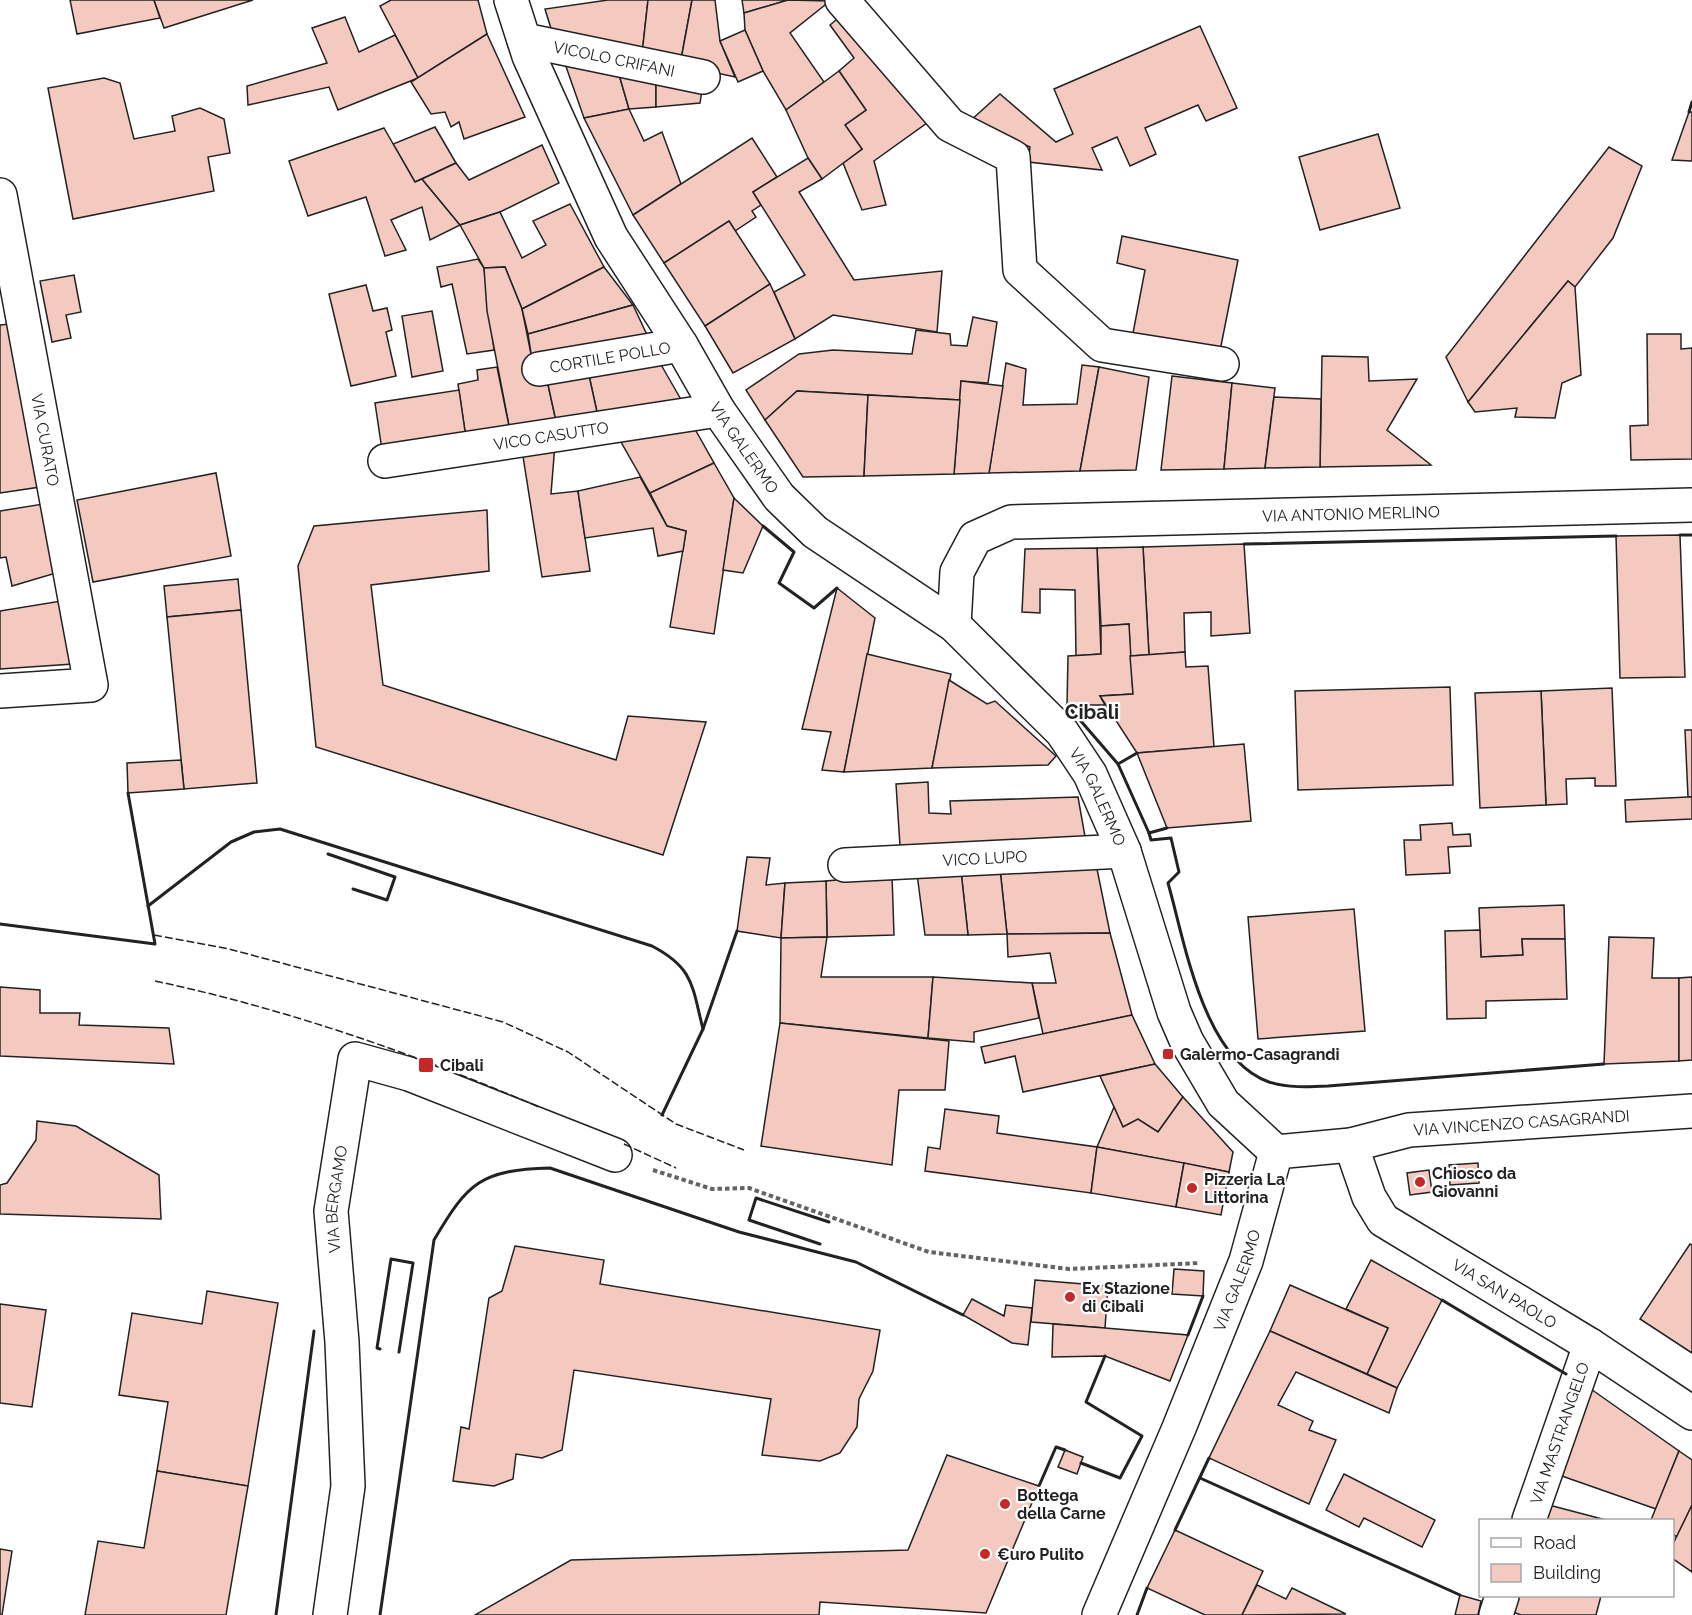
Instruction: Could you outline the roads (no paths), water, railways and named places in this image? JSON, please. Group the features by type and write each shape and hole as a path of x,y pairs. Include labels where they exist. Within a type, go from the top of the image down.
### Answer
{"main road":[{"name":"VIA GALERMO","path":"512,0 524,40 611,237 681,345 718,410 779,497 815,532 954,625 1062,732 1090,774 1124,851 1174,1012 1187,1042 1223,1103 1276,1152 1246,1261 1179,1428 1099,1615"},
{"path":"842,0 950,125 1013,157 1020,270 1102,345 1222,364"},
{"name":"VICOLO CRIFANI","path":"524,40 703,77"},
{"name":"VIA CURATO","path":"0,195 91,685 0,691"},
{"name":"CORTILE POLLO","path":"539,369 681,345"},
{"name":"VICO CASUTTO","path":"385,461 718,410"},
{"name":"VIA ANTONIO MERLINO","path":"954,625 957,572 975,538 1011,522 1692,505"},
{"name":"VICO LUPO","path":"845,865 1124,851"},
{"name":"VIA BERGAMO","path":"330,1615 348,1486 342,1342 332,1211 355,1059 409,1074 615,1155"},
{"name":"VIA VINCENZO CASAGRANDI","path":"1276,1152 1351,1145 1409,1130 1692,1111"},
{"name":"VIA SAN PAOLO","path":"1351,1145 1368,1197 1383,1220 1590,1345 1692,1413"},
{"name":"VIA MASTRANGELO","path":"1530,1519 1590,1345"},
{"path":"1496,1615 1502,1597"}],"place":[{"name":"Galermo-Casagrandi","path":"1168,1054"},
{"name":"Cibali","path":"426,1065"},
{"name":"Chiosco da Giovanni","path":"1420,1182"},
{"name":"Pizzeria La Littorina","path":"1192,1188"},
{"name":"Ex Stazione di Cibali","path":"1070,1297"},
{"name":"Bottega della Carne","path":"1005,1504"},
{"name":"€uro Pulito","path":"985,1554"}],"district":[{"name":"Cibali","path":"1092,712"}]}
